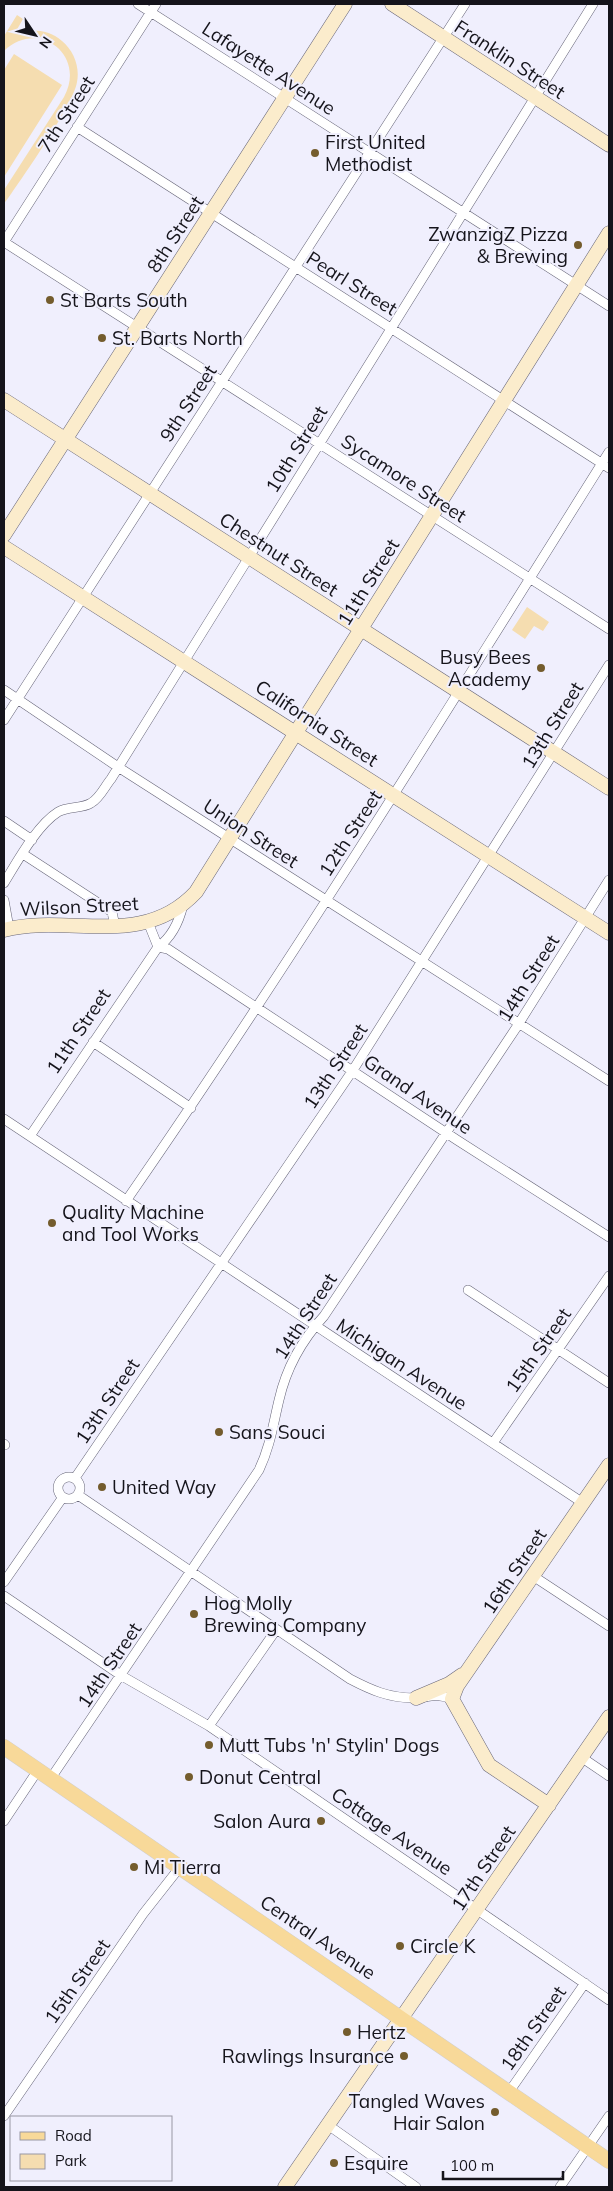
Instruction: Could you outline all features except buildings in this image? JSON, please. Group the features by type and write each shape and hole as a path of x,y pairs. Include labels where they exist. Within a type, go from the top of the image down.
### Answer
{"main road":[{"name":"Central Avenue","path":"4,1746 609,2161"}],"street":[{"name":"Lafayette Avenue","path":"138,4 609,306"},
{"name":"7th Street","path":"4,242 156,4"},
{"name":"8th Street","path":"4,535 345,4"},
{"name":"Franklin Street","path":"392,4 609,145"},
{"name":"9th Street","path":"4,720 465,4"},
{"name":"10th Street","path":"4,883 32,840 57,812 90,804 96,799 118,767 592,4"},
{"name":"Pearl Street","path":"77,127 606,466"},
{"name":"11th Street","path":"30,1136 158,947 167,941 180,919 183,905 196,892 609,233"},
{"name":"Sycamore Street","path":"4,242 320,442 609,629"},
{"name":"Chestnut Street","path":"4,400 609,788"},
{"name":"12th Street","path":"126,1201 191,1108 327,900 530,578 606,466 609,452"},
{"name":"California Street","path":"4,547 609,932"},
{"name":"13th Street","path":"75,1478 353,1070 609,665"},
{"name":"Union Street","path":"4,690 118,767 609,1081"},
{"path":"4,821 32,840"},
{"path":"23,854 112,912 115,926"},
{"name":"14th Street","path":"4,1820 45,1774 122,1676 259,1470 272,1440 285,1379 293,1359 324,1316 520,1023 609,880"},
{"path":"4,900 7,929"},
{"name":"Wilson Street","path":"7,929 115,926 148,922 183,905"},
{"path":"148,922 158,947"},
{"name":"Grand Avenue","path":"158,947 168,949 609,1237"},
{"path":"93,1042 191,1108"},
{"name":"Michigan Avenue","path":"4,1119 583,1502"},
{"name":"15th Street","path":"493,1443 609,1276"},
{"path":"468,1290 609,1383"},
{"name":"16th Street","path":"452,1699 457,1686 467,1671 583,1502 608,1471"},
{"path":"68,1476 75,1478 81,1488 78,1495 72,1499 63,1497 58,1490 59,1482 68,1476"},
{"path":"78,1495 276,1630 370,1690 391,1697 416,1698 439,1694 452,1699 489,1765 549,1805"},
{"path":"4,1582 63,1497"},
{"path":"533,1576 609,1626"},
{"name":"Cottage Avenue","path":"4,1596 122,1676 209,1726 609,2000"},
{"path":"209,1726 276,1630"},
{"path":"416,1698 449,1684 467,1671"},
{"name":"17th Street","path":"285,2187 609,1717"},
{"path":"581,1758 609,1776"},
{"name":"15th Street","path":"4,2116 143,1914 180,1867"},
{"name":"18th Street","path":"509,2092 585,1983"},
{"path":"560,2187 609,2116"},
{"path":"328,2126 416,2187"}],"green space":[{"path":"17,15 23,19 15,33 39,31 57,37 73,54 78,76 74,93 57,125 4,204 4,190 64,97 69,82 69,67 64,55 55,46 44,40 31,38 17,42 4,51 4,36"},
{"path":"14,54 62,85 4,177 4,70"},
{"path":"527,607 549,622 543,631 534,626 525,639 512,630"}],"place":[{"name":"First United Methodist","path":"315,153"},
{"name":"ZwanzigZ Pizza & Brewing","path":"578,245"},
{"name":"St Barts South","path":"50,300"},
{"name":"St. Barts North","path":"102,338"},
{"name":"Busy Bees Academy","path":"541,668"},
{"name":"Quality Machine and Tool Works","path":"52,1223"},
{"name":"Sans Souci","path":"219,1432"},
{"name":"United Way","path":"102,1487"},
{"name":"Hog Molly Brewing Company","path":"194,1614"},
{"name":"Mutt Tubs 'n' Stylin' Dogs","path":"209,1745"},
{"name":"Donut Central","path":"189,1777"},
{"name":"Salon Aura","path":"321,1821"},
{"name":"Mi Tierra","path":"134,1867"},
{"name":"Circle K","path":"400,1946"},
{"name":"Hertz","path":"347,2032"},
{"name":"Rawlings Insurance","path":"404,2056"},
{"name":"Tangled Waves Hair Salon","path":"495,2112"},
{"name":"Esquire","path":"334,2163"}]}
